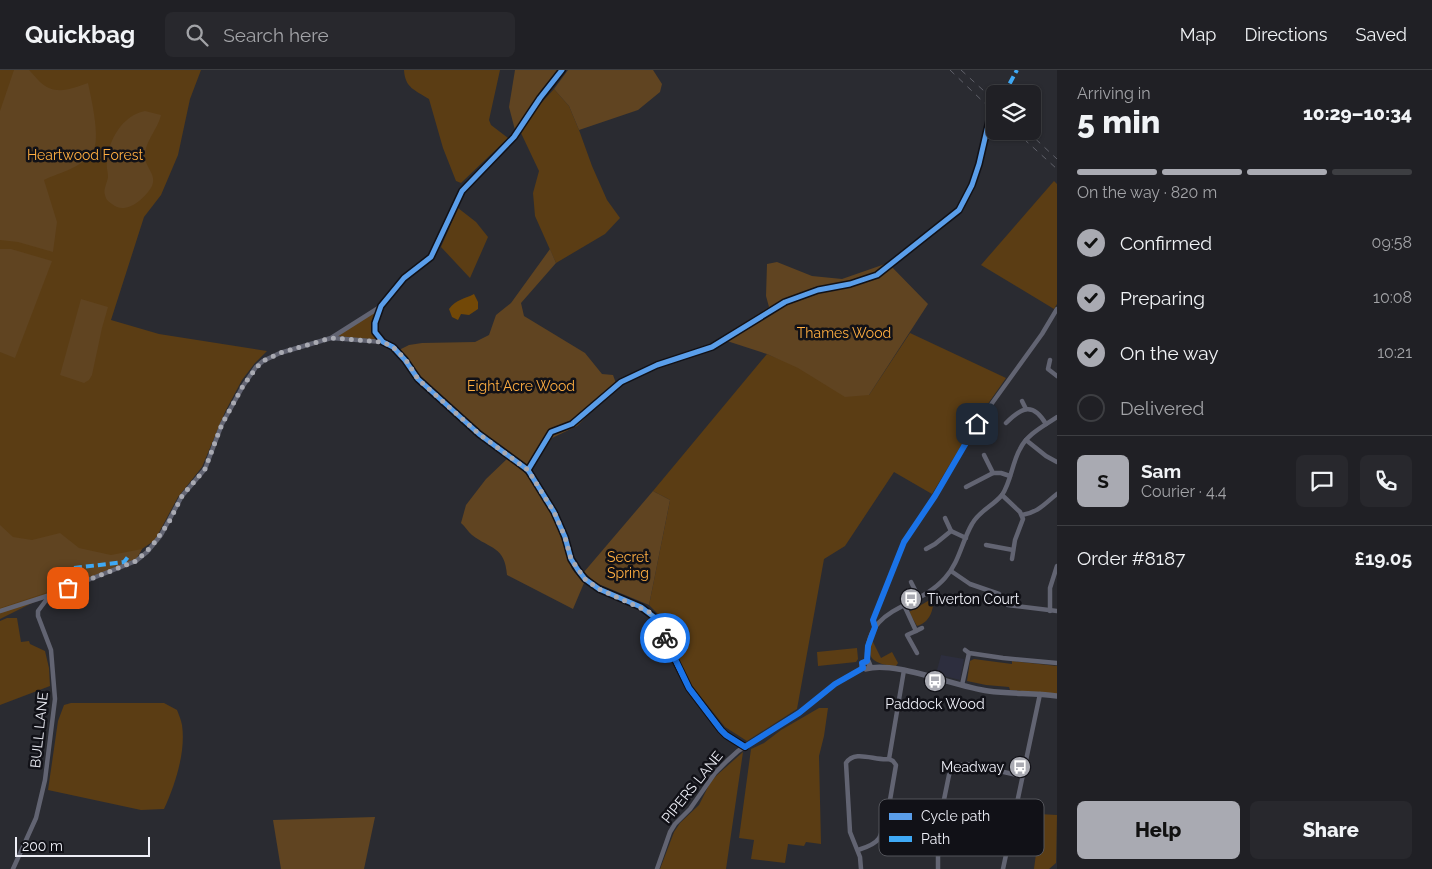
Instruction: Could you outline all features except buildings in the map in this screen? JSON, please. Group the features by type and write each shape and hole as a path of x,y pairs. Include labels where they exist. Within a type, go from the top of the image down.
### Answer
{"street":[{"path":"0,611 50,595 136,561 147,552 169,522 182,496 205,469 222,424 243,386 256,368 263,361 280,353 331,338 381,306 404,278 431,257 462,191 514,137 540,98 562,70"},
{"path":"381,306 374,328 377,336 383,342 393,347 406,360 418,379 479,434 528,470 554,512 565,537 571,559 585,579 599,589 641,607 654,617 689,688 721,730 745,747"},
{"path":"875,627 873,620 904,542 935,496 977,424 1042,334 1057,309"},
{"path":"331,338 383,342"},
{"path":"1050,360 1048,369 1057,376"},
{"path":"1022,401 1026,409"},
{"path":"1006,423 1017,412 1032,409 1038,413 1046,424"},
{"path":"863,668 867,669 869,664 868,646 875,627 889,612 919,598 940,583 951,571 972,524 979,514 1002,495 1019,450 1026,440 1057,417"},
{"path":"1026,440 1057,462"},
{"path":"984,455 993,473"},
{"path":"966,487 993,473 1010,476"},
{"path":"1022,515 1042,508 1057,494"},
{"path":"1002,495 1022,515 1023,519 1012,559"},
{"path":"945,518 951,531 966,538"},
{"path":"926,549 951,531"},
{"path":"986,545 1014,550"},
{"path":"1050,611 1057,566"},
{"path":"951,571 970,584 999,594"},
{"path":"910,582 919,598"},
{"name":"BULL LANE","path":"13,869 36,818 45,780 56,699 51,650 38,616 38,610 50,595"},
{"path":"1008,604 1057,611"},
{"path":"904,605 916,631"},
{"path":"917,654 907,635 922,628"},
{"path":"962,685 967,651 1057,662"},
{"path":"869,664 904,670 988,691 1057,696"},
{"name":"PIPERS LANE","path":"657,869 670,832 675,824 690,809 715,773 733,755 799,713 835,684 863,668"},
{"path":"889,759 904,670"},
{"path":"1018,799 1040,694"},
{"path":"861,869 858,850 850,832 846,763 850,758 856,756 893,760 896,765 890,799"},
{"path":"944,799 949,775 952,769 961,764 1022,776"},
{"path":"858,850 873,845 879,840"},
{"path":"938,856 938,869"},
{"path":"1004,869 1007,856"}],"shaded area":[{"path":"474,294 478,302 478,309 469,315 461,314 458,320 452,317 449,309 458,301"},
{"path":"941,655 964,659 960,680 936,674"}],"green space":[{"name":"Heartwood Forest","path":"0,70 201,70 190,99 178,155 161,195 144,217 111,320 159,334 267,351 242,380 225,412 202,467 178,497 155,540 142,549 135,561 66,586 0,619"},
{"name":"Heartwood Forest","path":"14,70 29,70 40,82 51,89 63,90 88,83 96,126 94,149 79,165 44,180 57,222 53,252 18,242 0,240 0,111"},
{"path":"404,70 500,70 489,120 491,125 508,138 461,183 456,181 443,148 429,99 409,85 406,81"},
{"path":"515,70 558,70 515,130 509,107"},
{"path":"568,70 653,70 662,84 660,92 638,110 579,130 569,106 554,89"},
{"path":"554,89 569,106 607,200 620,218 605,234 556,263 535,216 533,193 539,171 521,133 535,110"},
{"path":"145,111 161,115 145,152 146,162 153,178 152,186 140,201 129,207 117,207 107,200 105,193 110,145 124,123 137,113"},
{"path":"1054,181 1057,184 1057,304 1054,309 981,265"},
{"path":"458,208 476,222 488,237 470,278 441,247"},
{"path":"0,249 11,249 52,261 15,358 0,352"},
{"name":"Eight Acre Wood","path":"550,249 556,263 521,303 524,316 585,353 602,374 613,375 617,386 577,426 552,438 532,469 501,449 481,433 417,376 399,350 409,345 422,343 475,342 489,335 496,315 511,303"},
{"name":"Thames Wood","path":"777,262 812,276 842,279 888,263 928,304 869,395 845,397 798,368 767,354 727,341 729,332 769,307 766,296 767,264"},
{"path":"81,299 108,307 92,375 84,383 60,375"},
{"path":"376,311 373,327 376,340 336,336"},
{"path":"910,333 1006,378 976,421 932,494 894,472 845,546 824,559 797,709 747,741 725,727 692,686 658,614 649,605 670,500 653,491 767,354 869,395"},
{"path":"508,458 526,474 551,510 572,569 584,583 573,609 507,575 506,566 500,553 472,535 461,523 466,505 486,479"},
{"name":"Secret Spring","path":"653,491 670,500 649,605 596,583 584,572"},
{"path":"0,525 13,537 32,540 60,533 79,548 111,555 142,549 135,561 0,608"},
{"path":"933,598 933,607 928,619 917,626 909,612"},
{"path":"7,618 17,618 21,642 29,641 30,644 45,651 49,668 50,686 0,705 0,621"},
{"path":"872,640 881,658 892,652 898,663 896,666 879,663 871,657 870,647"},
{"path":"857,648 858,659 856,662 818,666 817,652"},
{"path":"974,659 1012,664 1012,661 1057,666 1057,694 1010,690 1009,687 967,681 970,661"},
{"path":"71,703 164,703 177,710 183,735 181,757 176,779 164,809 141,810 48,790 58,721 64,705"},
{"path":"819,708 828,708 819,756 821,844 806,842 804,846 788,844 785,863 751,859 754,840 739,838 751,749 764,743 781,730"},
{"path":"743,752 726,869 660,869 674,832 680,823 699,805 710,783 717,775"},
{"path":"1044,814 1057,815 1056,863 1049,869 1034,869 1036,856 1044,856"},
{"path":"375,817 364,869 281,869 273,820"}],"railway":[{"path":"950,70 986,104"},
{"path":"961,70 986,93"},
{"path":"1025,140 1057,169"},
{"path":"1037,140 1057,159"}],"marked path":[{"path":"1009,85 1017,70"},
{"path":"74,568 124,562 128,557"}],"cycle path":[{"path":"562,70 540,98 514,137 462,191 431,257 404,278 381,306 375,323 375,332 383,342 393,347 405,360 418,379 479,434 528,470 554,512 565,537 571,559 585,579 599,589 641,607 654,617 689,688 721,730 745,747"},
{"path":"528,470 551,432 572,424 621,382 657,365 712,347 785,302 818,290 850,284 877,275 959,210 972,185 986,134"}],"way so far":[{"path":"68,588 136,561 147,552 161,535 182,496 205,469 222,424 249,375 263,361 280,353 331,338 383,342 393,347 406,360 418,379 479,434 528,470 554,512 565,537 571,559 585,579 599,589 649,612 654,617 665,638"}],"place":[{"name":"Tiverton Court","path":"911,599"},
{"name":"Paddock Wood","path":"935,681"},
{"name":"Meadway","path":"1020,767"}],"route":[{"path":"665,638 689,688 721,730 745,747 799,713 835,684 863,668 862,663 867,661 868,646 875,627 873,620 904,542 935,496 977,424"}]}
